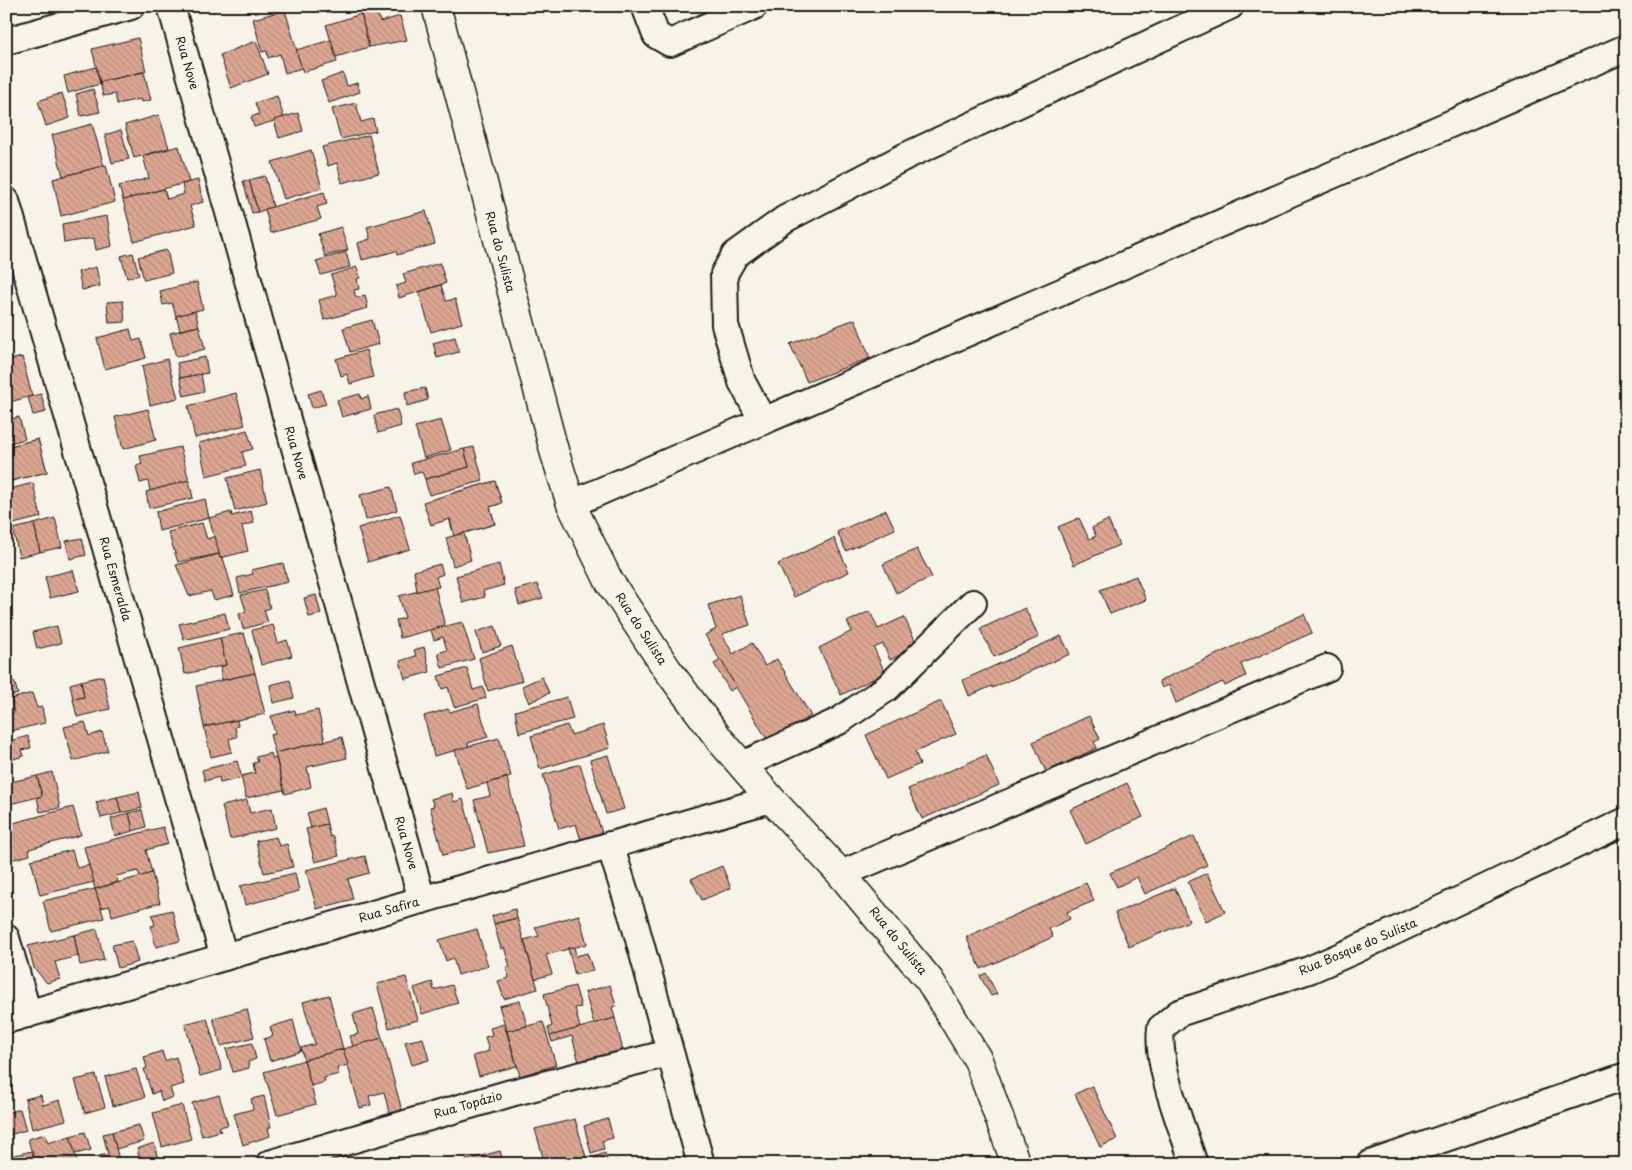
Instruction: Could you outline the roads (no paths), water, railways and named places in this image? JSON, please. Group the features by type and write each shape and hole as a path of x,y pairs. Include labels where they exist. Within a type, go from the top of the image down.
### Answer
{"street":[{"path":"6,42 131,6"},
{"name":"Rua Nove","path":"171,6 422,900"},
{"name":"Rua do Sulista","path":"436,6 517,317 572,504 609,581 667,669 742,765 841,874 930,981 978,1060 1016,1164"},
{"path":"645,6 652,30 660,39 670,43 754,6"},
{"path":"763,421 742,382 725,325 724,274 735,255 785,219 906,156 1230,6"},
{"path":"572,504 1626,48"},
{"name":"Rua Esmeralda","path":"6,201 224,957"},
{"path":"742,765 840,721 887,688 973,603"},
{"path":"841,874 1327,668"},
{"name":"Rua Safira","path":"17,1017 771,799"},
{"name":"Rua Bosque do Sulista","path":"1194,1164 1170,1089 1159,1044 1161,1028 1179,1013 1308,970 1355,950 1626,821"},
{"path":"610,845 634,921 701,1164"},
{"path":"6,938 17,1017"},
{"name":"Rua Topázio","path":"268,1164 511,1093 669,1053"},
{"path":"1370,1164 1626,1076"}]}
